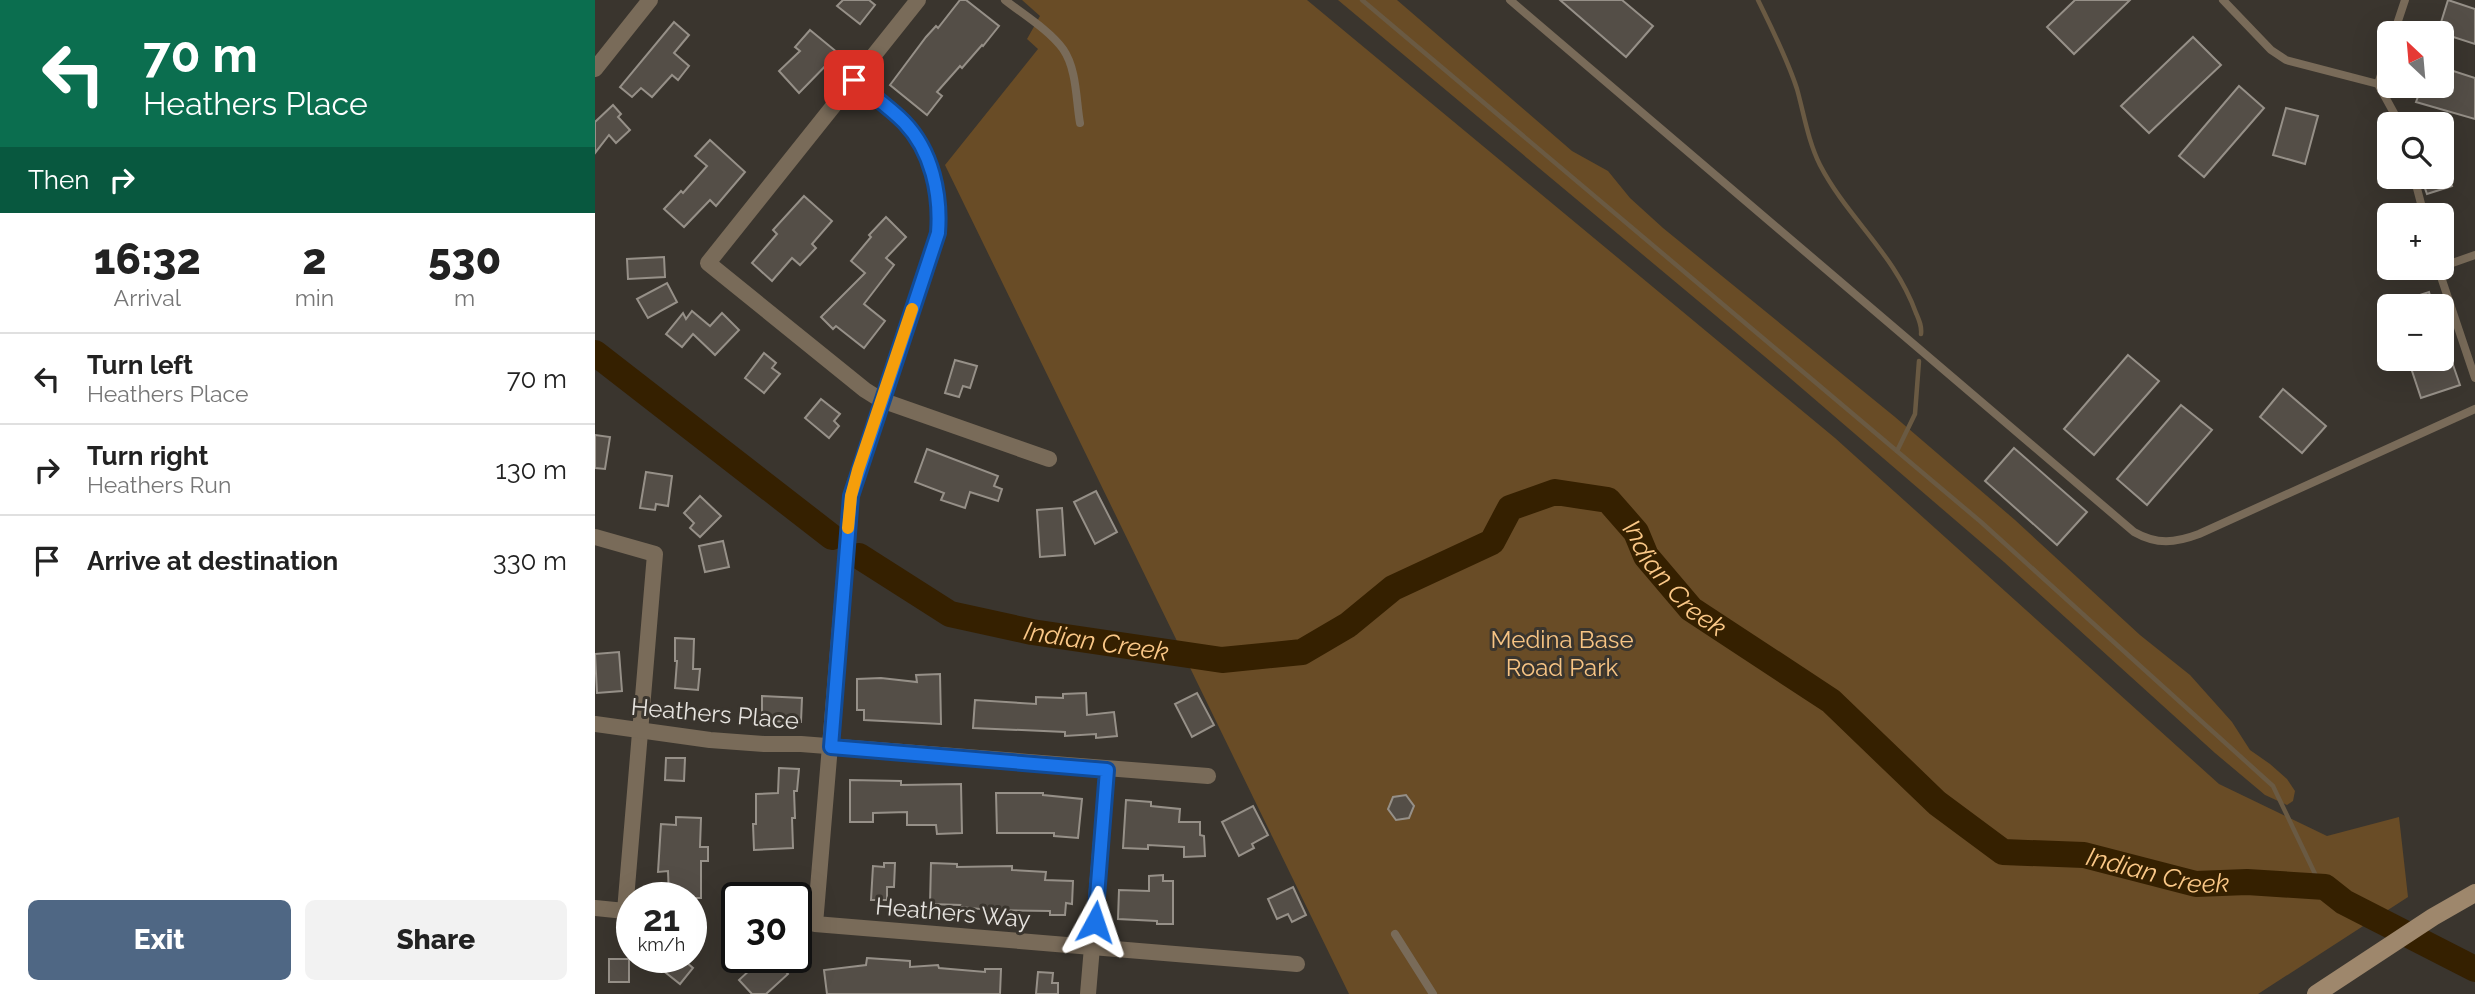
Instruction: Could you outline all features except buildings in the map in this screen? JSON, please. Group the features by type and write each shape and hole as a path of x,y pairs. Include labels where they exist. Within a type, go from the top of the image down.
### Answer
{"street":[{"path":"595,69 650,0"},
{"path":"918,0 708,263 881,400 1049,459"},
{"path":"831,747 851,496 938,233 940,208 935,183 918,142 905,123 854,80"},
{"path":"595,537 655,554 625,911 595,908"},
{"name":"Heathers Place","path":"595,724 639,732 750,743 1208,776"},
{"name":"Heathers Way","path":"831,747 815,924 1297,964"},
{"path":"1088,994 1107,770"},
{"path":"2316,994 2433,917 2475,893"}],"lane":[{"path":"1005,0 1050,36 1063,50 1071,70 1080,123"},
{"path":"1510,0 2134,532 2149,540 2182,541 2475,409"},
{"path":"2223,0 2271,50 2286,60 2377,84"},
{"path":"2398,21 2405,0"},
{"path":"2454,262 2475,255"},
{"path":"2444,280 2475,378"},
{"path":"1395,934 1433,994"}],"green space":[{"name":"Medina Base Road Park","path":"1022,0 1307,0 1835,438 2219,784 2327,836 2399,817 2408,897 2258,994 1349,994 945,165 1038,49 1027,39 1040,16"},
{"path":"1338,0 1397,0 1572,151 1608,171 1630,198 1663,228 1895,417 2015,520 2140,635 2190,675 2232,722 2250,750 2287,779 2295,791 2293,801 2287,805 2265,795 2004,562 1770,361"}],"waterway":[{"path":"1362,0 1981,522 2273,786 2317,878 2325,887"},
{"path":"1758,0 1793,77 1809,137 1820,165 1844,203 1896,273 1918,318 1921,334"},
{"name":"Indian Creek","path":"595,353 832,537"},
{"path":"1897,451 1915,414 1919,361"},
{"name":"Indian Creek","path":"859,556 950,614 1032,632 1222,660 1302,652 1348,625 1393,588 1492,542 1510,508 1555,492 1608,500 1636,532 1646,556 1691,609 1831,701 1937,803 2003,852 2084,855 2196,884 2247,882 2325,887 2344,902 2475,969"}],"slow traffic":[{"path":"848,528 851,496 858,470 912,309"}],"route":[{"path":"854,80 905,123 918,142 935,183 940,208 938,233 851,496 831,747 1107,770 1095,922"}]}
